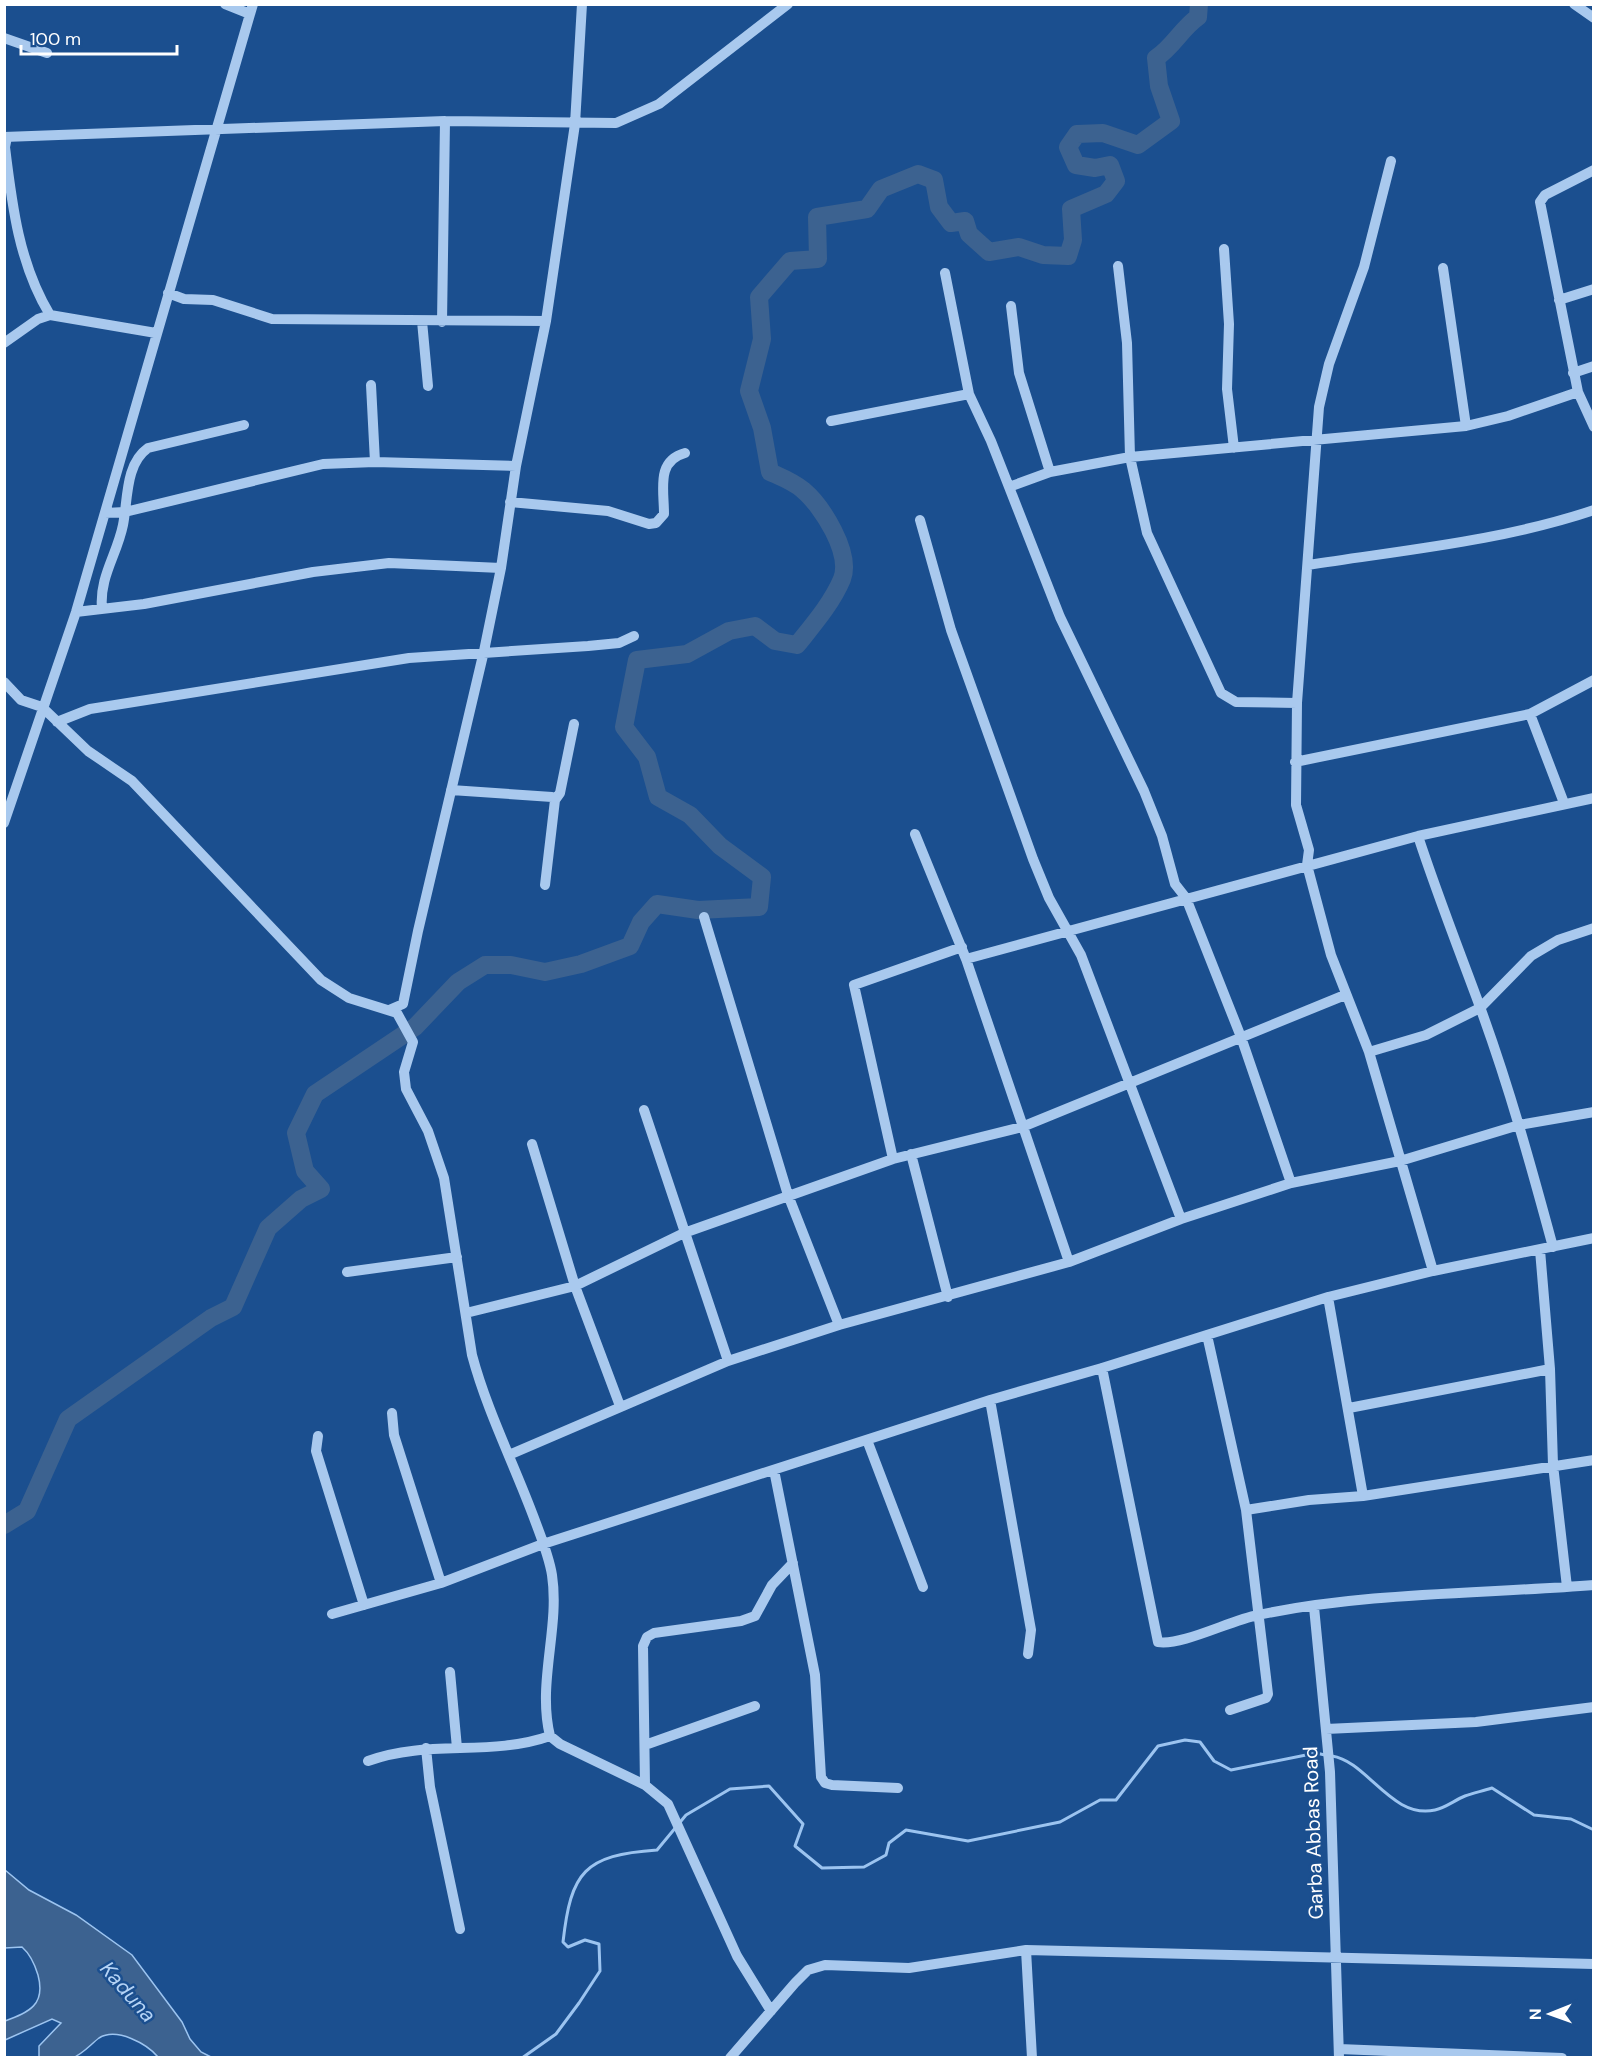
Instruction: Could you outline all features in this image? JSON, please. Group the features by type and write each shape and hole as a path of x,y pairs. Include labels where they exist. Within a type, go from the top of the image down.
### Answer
{"street":[{"path":"4,823 76,612 215,129 252,9 225,4"},
{"path":"393,1012 403,1004 405,997 501,568 516,466 546,321 575,124 582,4"},
{"path":"50,315 10,226 6,137 445,121 616,123 659,104 788,4"},
{"path":"1574,4 1593,18"},
{"path":"4,38 47,53"},
{"path":"442,322 445,121"},
{"path":"1392,161 1364,267 1329,364 1319,407 1297,703 1296,806 1309,850 1307,865 1345,995 1369,1052 1433,1271"},
{"path":"1593,170 1540,200 1573,373 1578,392 1593,427"},
{"path":"1224,249 1229,324 1227,389 1234,448"},
{"path":"1118,266 1127,343 1130,457 1147,533 1221,693 1236,702 1297,703"},
{"path":"1443,268 1466,426"},
{"path":"945,273 969,394 1009,487 1060,617 1144,791 1162,836 1175,884 1186,898 1241,1036 1291,1184"},
{"path":"1559,300 1593,289"},
{"path":"168,293 184,298 213,300 272,319 546,321"},
{"path":"1011,306 1019,373 1050,472"},
{"path":"4,343 38,319 50,315 156,333"},
{"path":"422,321 428,386"},
{"path":"1573,373 1593,366"},
{"path":"371,385 375,462"},
{"path":"1009,487 1050,472 1130,457 1466,426 1508,416 1578,392"},
{"path":"831,421 969,394"},
{"path":"102,609 102,584 123,526 126,492 140,453 148,448 244,425"},
{"path":"510,502 608,511 649,524 656,523 664,514 665,467 669,459 685,453"},
{"path":"105,513 125,512 309,466 375,462 516,466"},
{"path":"1308,565 1470,539 1566,520 1593,510"},
{"path":"920,520 951,630 1029,848 1049,898 1081,955 1181,1219"},
{"path":"76,612 144,604 313,572 389,563 501,568"},
{"path":"57,722 90,709 409,658 619,643 634,636"},
{"path":"1295,762 1530,714 1593,680"},
{"path":"4,682 21,700 42,707 88,751 132,781 321,981 349,998 393,1012 414,1042 404,1072 406,1089 428,1131 444,1178 478,1378 543,1544 552,1575 553,1619 546,1691 550,1736 560,1744 645,1785 668,1804 737,1956 771,2011"},
{"path":"1530,714 1564,804"},
{"path":"545,885 555,800 560,793 574,724"},
{"path":"451,790 552,797 555,800"},
{"path":"966,959 1418,836 1593,798"},
{"path":"915,834 962,947 1069,1262"},
{"path":"1418,836 1444,917 1480,1008 1520,1125 1552,1247"},
{"path":"704,917 788,1196 839,1325"},
{"path":"1369,1052 1426,1035 1480,1008 1531,956 1558,940 1593,928"},
{"path":"893,1159 854,985 962,947"},
{"path":"466,1312 575,1286 684,1233 893,1159 1022,1127 1345,995"},
{"path":"644,1110 728,1361"},
{"path":"509,1455 728,1361 839,1325 1069,1262 1181,1219 1291,1184 1400,1161 1520,1125 1593,1112"},
{"path":"532,1144 575,1286 620,1406"},
{"path":"911,1154 948,1297"},
{"path":"332,1614 441,1583 543,1544 990,1400 1102,1368 1328,1297 1433,1271 1593,1239"},
{"path":"1540,1250 1550,1369 1553,1465 1567,1587"},
{"path":"347,1272 457,1257"},
{"path":"1328,1297 1363,1496"},
{"path":"1207,1335 1246,1510 1268,1694 1266,1698 1257,1703 1230,1710"},
{"path":"1102,1368 1158,1642 1174,1641 1257,1615 1345,1601 1593,1585"},
{"path":"1349,1408 1550,1369"},
{"path":"990,1400 1031,1630 1028,1654"},
{"path":"392,1413 394,1435 441,1583"},
{"path":"318,1436 316,1451 364,1605"},
{"path":"867,1440 923,1587"},
{"path":"1246,1510 1309,1500 1363,1496 1593,1460"},
{"path":"774,1470 815,1675 821,1777 825,1783 832,1785 898,1788"},
{"path":"645,1785 643,1646 647,1637 654,1633 741,1621 755,1616 772,1585 793,1563"},
{"name":"Garba Abbas Road","path":"1314,1607 1330,1772 1339,2053"},
{"path":"450,1672 457,1748"},
{"path":"645,1745 754,1706"},
{"path":"1326,1729 1476,1722 1593,1707"},
{"path":"368,1761 393,1752 426,1748 515,1746 550,1736"},
{"path":"426,1748 430,1787 460,1929"},
{"path":"1026,1950 1032,2058"},
{"path":"730,2058 808,1970 825,1965 909,1968 1026,1950 1593,1964"},
{"path":"1339,2053 1562,2058"}],"water":[{"name":"Kaduna","path":"5,1870 29,1890 76,1915 132,1955 182,2022 190,2039 201,2052 211,2057 158,2057 147,2047 131,2038 106,2035 76,2057 60,2059 39,2057 39,2046 61,2023 52,2019 5,2040 5,2021 34,2006 40,1994 40,1985 35,1967 25,1950 22,1947 5,1948"}],"waterway":[{"path":"4,1525 27,1511 68,1419 211,1318 233,1307 268,1228 301,1199 321,1189 305,1171 296,1133 315,1094 415,1027 458,982 485,965 511,965 545,972 581,964 630,946 641,922 657,904 698,910 759,907 762,877 720,846 690,815 658,797 647,757 624,727 637,660 687,654 729,631 755,626 775,641 797,645 828,605 842,579 843,556 833,531 819,507 811,497 792,482 770,472 762,428 749,391 762,339 759,297 790,261 818,259 817,217 867,209 881,189 918,174 934,180 939,207 951,223 965,221 969,234 989,252 1019,247 1043,255 1068,256 1073,240 1071,209 1106,194 1116,181 1110,165 1095,168 1076,165 1068,147 1077,134 1103,133 1138,145 1171,121 1159,86 1156,58 1198,17 1199,4"},
{"path":"522,2058 556,2034 600,1971 599,1944 585,1940 568,1947 563,1942 566,1918 577,1883 597,1863 613,1857 657,1850 686,1815 730,1789 769,1786 803,1824 795,1846 822,1868 864,1867 886,1855 889,1843 906,1830 968,1841 1060,1822 1100,1800 1116,1800 1158,1746 1185,1740 1200,1742 1214,1761 1231,1770 1316,1753 1325,1755"},
{"path":"1332,1756 1345,1760 1357,1768 1393,1799 1420,1811 1439,1809 1465,1796 1492,1788 1534,1815 1571,1819 1594,1830"}]}
